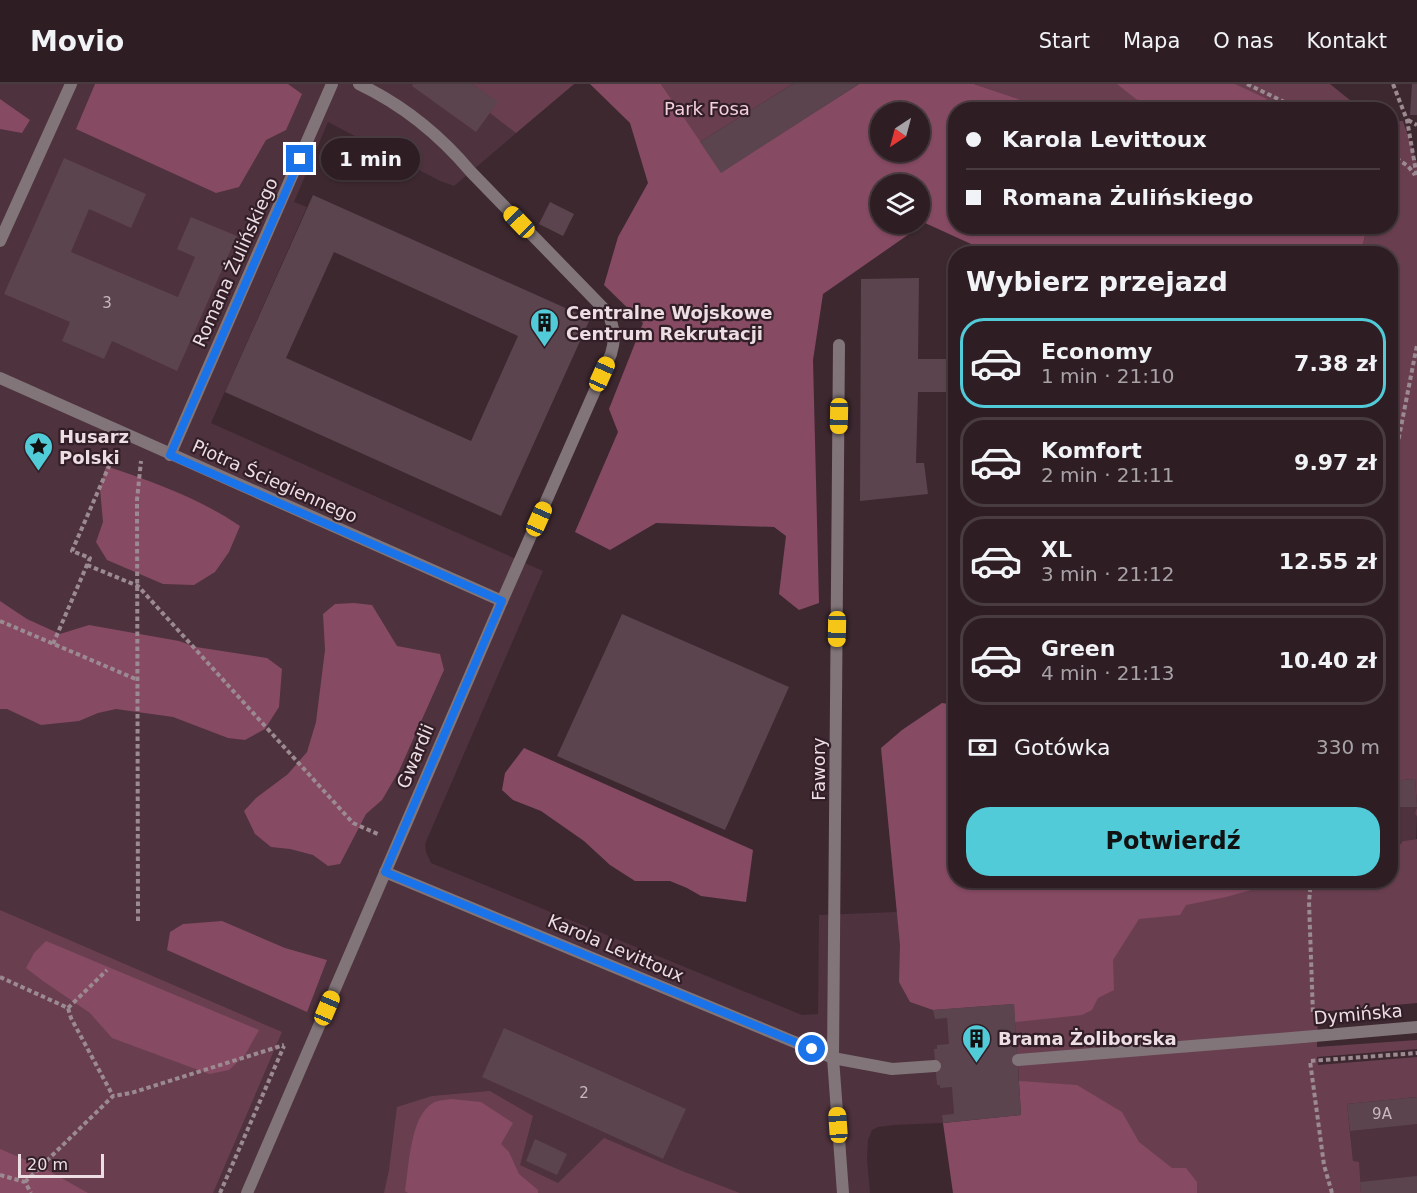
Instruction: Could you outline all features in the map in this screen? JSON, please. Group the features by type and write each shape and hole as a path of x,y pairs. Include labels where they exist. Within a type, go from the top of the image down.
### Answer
{"street":[{"path":"0,241 71,84"},
{"name":"Romana Żulińskiego","path":"170,455 332,84"},
{"name":"Gwardii","path":"247,1193 614,344 615,334 608,313 471,172 454,151 410,114 359,84"},
{"name":"Fawory","path":"839,345 833,1058 843,1193"},
{"name":"Piotra Ściegiennego","path":"0,378 502,601"},
{"name":"Karola Levittoux","path":"385,872 833,1058"},
{"name":"Dymińska","path":"1018,1060 1417,1027"},
{"path":"833,1058 892,1069 935,1066"}],"path":[{"path":"1247,84 1284,102"},
{"path":"1393,84 1407,120 1417,177"},
{"path":"1407,120 1417,125"},
{"path":"1398,159 1408,166 1417,177"},
{"path":"1398,442 1417,345"},
{"path":"53,644 90,558 72,551 123,433"},
{"path":"138,921 137,500 143,442"},
{"path":"87,565 138,586 353,823 398,843"},
{"path":"0,621 138,680"},
{"path":"1310,888 1313,1016"},
{"path":"68,1008 107,970"},
{"path":"0,977 68,1008 71,1018 113,1096"},
{"path":"25,1182 113,1096 131,1093 284,1045 219,1193"},
{"path":"1332,1193 1324,1165 1310,1061 1417,1053"},
{"path":"0,1175 25,1182 31,1193"}],"shaded area":[{"path":"0,84 574,84 454,186 440,181 328,122 294,202 307,207 211,423 543,571 425,844 431,863 802,1015 818,1014 819,915 1073,905 1014,1009 1021,1115 943,1123 894,1125 872,1130 868,1140 867,1159 870,1193 0,1193"},
{"path":"95,84 288,84 302,94 286,130 266,140 239,187 216,193 76,129"},
{"path":"590,84 661,84 721,172 859,84 974,84 1027,102 948,102 948,233 930,225 930,174 870,174 870,234 909,234 823,294 813,360 819,603 799,610 779,594 786,536 774,527 656,523 610,550 575,532 618,432 609,409 643,323 604,285 618,237 648,183 630,123"},
{"path":"1117,84 1235,84 1267,99 1263,102 1144,102 1136,99"},
{"path":"0,99 30,120 22,133 0,129"},
{"path":"949,234 1365,234 1363,246 975,246"},
{"path":"106,466 192,499 240,526 229,552 215,572 194,585 163,584 107,560 96,542 103,522 100,489"},
{"path":"0,601 27,619 60,634 89,625 179,641 196,647 267,658 282,669 279,707 265,729 245,740 228,738 173,717 116,709 79,721 41,725 7,709 0,709"},
{"path":"335,604 372,605 397,646 440,654 444,670 399,771 382,800 366,814 340,864 328,866 313,855 271,847 255,834 244,811 256,798 288,774 307,752 316,722 325,650 323,614"},
{"path":"942,703 948,704 948,888 1258,888 1186,905 1180,915 1139,919 1113,960 1114,990 1098,998 1092,1010 1082,1015 1015,1022 1014,1004 933,1010 910,1002 899,982 900,945 881,748 902,730"},
{"path":"524,748 753,850 746,902 701,896 670,881 635,881 610,865 584,841 541,811 513,800 502,790 505,773"},
{"path":"1415,779 1417,817 1416,839 1403,841 1398,847 1398,780"},
{"path":"222,921 285,948 327,960 307,1012 167,950 170,932 183,924"},
{"path":"46,941 259,1030 245,1055 229,1070 209,1074 112,1038 90,1013 26,968 34,953"},
{"path":"1019,1081 1077,1085 1122,1112 1139,1142 1172,1168 1186,1168 1197,1182 1197,1193 953,1193 943,1123 1021,1115"},
{"path":"1417,1097 1417,1193 1361,1193 1353,1161 1347,1104"},
{"path":"451,1099 481,1102 513,1123 501,1144 509,1152 519,1174 538,1190 538,1193 408,1193 405,1191 412,1143 419,1119 433,1103"},
{"path":"0,1149 42,1167 88,1193 0,1193"}],"green space":[{"path":"472,84 574,84 516,133 490,113 497,102"},
{"name":"Park Fosa","path":"661,84 793,84 700,142"},
{"path":"974,84 1330,84 1352,102 1027,102"},
{"path":"1398,121 1403,121 1417,163 1417,807 1415,779 1398,780 1398,246 1363,246 1365,234 1398,234"},
{"path":"1417,839 1417,1003 1318,1012 1317,1047 1417,1040 1417,1049 1317,1057 1318,1065 1417,1057 1417,1097 1347,1104 1353,1161 1359,1162 1361,1193 1093,1193 1021,1108 1014,1009 1068,888 1398,888 1398,847 1403,841"},
{"path":"0,910 282,1032 213,1193 0,1193"},
{"path":"490,1091 533,1116 520,1165 558,1183 604,1138 740,1193 384,1193 397,1107 432,1096"}],"building":[{"path":"413,84 472,84 498,102 476,132 412,86"},
{"path":"793,84 859,84 721,173 700,142"},
{"path":"1412,84 1417,84 1417,115 1410,115"},
{"path":"64,158 146,194 131,228 89,209 71,252 178,297 195,257 177,249 191,217 237,236 177,371 112,341 104,359 62,341 70,322 4,294"},
{"name":"Centralne Wojskowe Centrum Rekrutacji","path":"313,195 590,319 501,516 225,392","holes":["334,252 518,336 471,441 286,358"]},
{"path":"550,202 574,214 563,236 539,224"},
{"path":"919,278 918,359 948,359 948,392 918,392 916,463 924,463 928,494 860,501 861,279"},
{"path":"622,614 789,687 725,830 557,756"},
{"path":"1415,779 1417,807 1398,807 1398,780"},
{"name":"Brama Żoliborska","path":"1014,1004 1021,1115 943,1123 942,1115 954,1114 952,1087 940,1088 940,1085 937,1085 934,1049 937,1049 937,1045 949,1044 947,1018 935,1019 933,1010"},
{"path":"504,1028 686,1109 663,1159 482,1077"},
{"path":"1417,1097 1417,1124 1350,1131 1347,1104"},
{"path":"535,1139 567,1154 557,1175 526,1161"},
{"path":"1417,1176 1417,1193 1361,1193 1360,1182"}],"place":[{"name":"Centralne Wojskowe Centrum Rekrutacji","path":"545,348"},
{"name":"Husarz Polski","path":"38,472"},
{"name":"Brama Żoliborska","path":"977,1064"}],"route":[{"path":"300,159 170,455 502,601 385,872 812,1049"}]}
